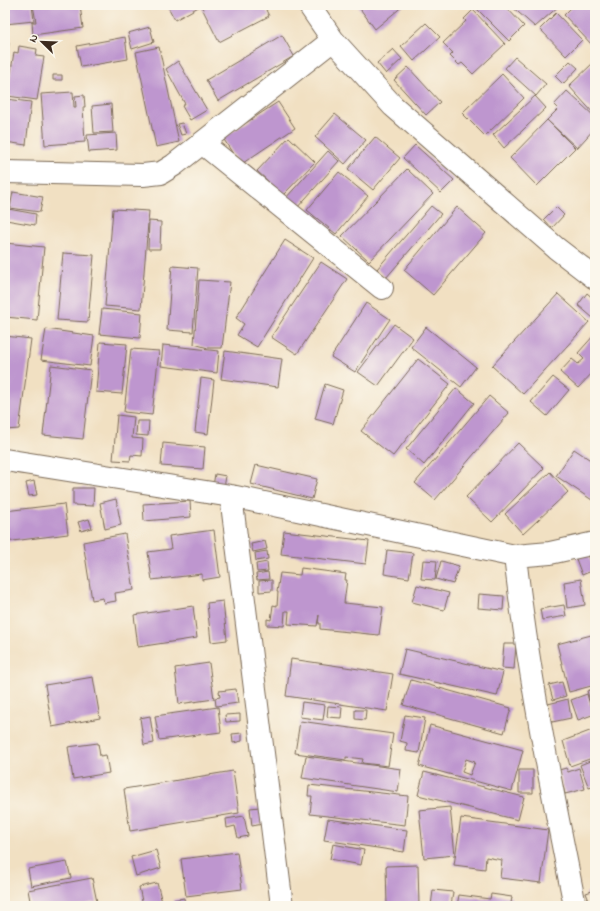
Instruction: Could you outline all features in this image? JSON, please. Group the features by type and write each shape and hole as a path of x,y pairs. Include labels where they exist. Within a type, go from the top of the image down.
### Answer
{"street":[{"path":"309,5 333,40 393,106 556,248 595,278"},
{"path":"5,172 143,175 161,173 202,143 333,40"},
{"path":"202,143 382,288"},
{"path":"5,460 230,496 515,556 550,553 595,543"},
{"path":"230,496 282,906"},
{"path":"515,556 519,595 538,716 574,906"}],"building":[{"path":"5,5 32,5 34,21 5,24"},
{"path":"33,5 80,5 83,28 33,35 32,22 36,22"},
{"path":"167,5 202,5 175,20"},
{"path":"207,5 270,5 271,7 266,10 269,16 219,42 202,8"},
{"path":"404,5 375,29 358,6"},
{"path":"504,5 524,26 509,41 474,6"},
{"path":"510,5 560,5 535,27"},
{"path":"574,5 595,5 595,44 593,46 564,15"},
{"path":"473,10 505,44 473,74 462,63 459,65 450,56 453,53 443,43 466,21 464,19"},
{"path":"556,13 582,40 566,56 540,29"},
{"path":"426,23 440,37 414,61 401,46"},
{"path":"150,27 154,42 132,49 128,33"},
{"path":"282,35 294,56 218,101 206,80"},
{"path":"125,37 128,59 81,67 77,46"},
{"path":"5,42 9,43 6,67 5,67"},
{"path":"19,46 37,49 36,56 44,57 37,100 7,96 14,52 18,53"},
{"path":"159,47 179,142 156,147 136,52"},
{"path":"393,49 402,59 386,74 377,63"},
{"path":"515,57 546,84 536,96 505,68"},
{"path":"178,61 207,110 190,120 182,106 185,104 166,69"},
{"path":"570,61 578,68 563,84 555,76"},
{"path":"594,62 595,63 595,115 569,86"},
{"path":"408,67 440,102 426,115 394,80"},
{"path":"502,74 524,98 485,136 462,113"},
{"path":"53,75 62,75 62,80 53,80"},
{"path":"567,91 595,117 595,128 577,148 547,120 558,109 554,105"},
{"path":"73,92 74,107 76,107 75,96 84,95 85,107 83,107 85,142 45,145 41,94"},
{"path":"535,96 546,108 504,148 493,135"},
{"path":"6,99 31,102 26,145 5,142"},
{"path":"278,102 295,128 240,165 223,138"},
{"path":"111,104 113,132 94,133 92,106"},
{"path":"335,114 366,140 345,164 315,137"},
{"path":"547,120 575,148 537,186 510,158"},
{"path":"182,123 186,134 181,135 177,124"},
{"path":"116,133 117,150 89,152 87,135"},
{"path":"289,137 315,162 283,195 257,171"},
{"path":"375,137 400,158 373,190 348,169"},
{"path":"415,145 454,180 441,193 403,158"},
{"path":"328,151 339,161 296,209 285,199"},
{"path":"407,169 433,194 369,261 342,236"},
{"path":"339,172 368,196 336,234 307,210"},
{"path":"13,192 43,197 40,212 10,208"},
{"path":"431,206 441,214 386,278 377,269"},
{"path":"457,207 486,233 433,295 404,270"},
{"path":"556,207 564,215 552,228 544,219"},
{"path":"8,209 36,214 35,225 6,220"},
{"path":"113,209 149,211 141,309 105,306"},
{"path":"149,221 161,222 160,249 148,249"},
{"path":"285,240 313,258 257,347 237,335 244,324 236,318"},
{"path":"5,243 44,247 37,320 5,317"},
{"path":"63,253 94,255 88,322 57,320"},
{"path":"321,262 347,279 297,354 271,337"},
{"path":"172,266 198,268 193,332 167,330"},
{"path":"199,280 230,282 222,348 208,348 194,344"},
{"path":"587,293 595,300 595,316 593,318 578,305"},
{"path":"558,294 589,322 523,394 492,366"},
{"path":"366,303 390,319 355,372 331,357"},
{"path":"102,309 142,313 140,338 99,334"},
{"path":"394,324 413,338 378,386 358,372"},
{"path":"426,327 476,367 461,387 411,347"},
{"path":"46,329 94,336 90,366 41,360"},
{"path":"595,334 595,370 578,388 560,372 572,359 578,364 584,359 578,353"},
{"path":"5,336 31,339 19,429 5,430"},
{"path":"100,342 127,344 122,394 96,392"},
{"path":"163,345 219,351 217,373 161,366"},
{"path":"131,349 159,351 152,415 124,412"},
{"path":"225,351 282,359 278,387 221,379"},
{"path":"418,359 450,384 393,456 361,431"},
{"path":"51,365 91,370 83,439 43,435"},
{"path":"553,377 569,390 547,416 531,402"},
{"path":"201,378 214,380 208,434 195,432"},
{"path":"325,384 343,390 333,424 315,419"},
{"path":"456,388 474,403 424,465 406,449"},
{"path":"489,396 509,413 435,500 415,483"},
{"path":"117,415 134,417 132,438 143,439 142,456 131,455 130,461 113,460"},
{"path":"137,421 149,421 148,436 136,435"},
{"path":"163,443 205,447 203,469 161,466"},
{"path":"518,443 544,468 492,522 466,497"},
{"path":"574,449 595,463 595,502 556,476"},
{"path":"256,465 317,479 312,499 251,484"},
{"path":"550,472 568,492 523,534 505,514"},
{"path":"215,474 226,476 224,488 213,486"},
{"path":"34,481 37,495 29,496 26,483"},
{"path":"73,488 94,488 93,506 73,505"},
{"path":"116,499 121,525 105,529 100,503"},
{"path":"190,501 191,517 144,521 143,504"},
{"path":"64,504 68,534 5,542 5,511"},
{"path":"89,519 92,528 81,531 78,522"},
{"path":"214,530 220,577 202,580 202,574 152,580 148,552 171,549 169,536"},
{"path":"284,531 369,541 366,564 281,554"},
{"path":"125,534 134,590 115,593 116,601 104,603 103,598 92,600 83,542"},
{"path":"265,541 267,549 253,552 251,544"},
{"path":"387,550 413,553 409,578 384,574"},
{"path":"267,551 268,559 256,561 255,553"},
{"path":"588,554 594,570 582,575 576,559"},
{"path":"423,560 437,561 435,580 421,579"},
{"path":"441,561 459,566 453,584 436,579"},
{"path":"267,562 268,571 257,572 256,564"},
{"path":"301,568 346,574 345,580 347,580 344,603 383,607 379,635 320,629 320,623 318,623 319,615 317,626 288,624 289,611 285,611 284,626 267,625 267,619 271,620 273,605 277,606 277,592 280,573 300,575"},
{"path":"268,572 269,579 257,580 256,574"},
{"path":"581,579 585,605 567,608 564,582"},
{"path":"272,580 272,591 259,592 259,581"},
{"path":"417,585 449,593 444,610 412,602"},
{"path":"479,594 504,596 503,610 478,608"},
{"path":"223,601 227,640 211,642 207,603"},
{"path":"564,605 566,616 542,620 540,609"},
{"path":"193,606 197,638 138,647 134,615"},
{"path":"595,634 595,685 569,692 557,644"},
{"path":"504,644 516,644 514,669 502,668"},
{"path":"405,649 503,672 497,696 399,674"},
{"path":"291,659 393,674 387,711 286,696"},
{"path":"209,663 214,699 179,704 175,668"},
{"path":"93,677 100,718 52,727 45,685"},
{"path":"411,680 511,708 504,733 403,705"},
{"path":"562,682 566,696 553,700 549,685"},
{"path":"595,688 595,699 590,701 587,691"},
{"path":"236,689 238,703 216,706 215,698 220,697 219,691"},
{"path":"587,694 590,705 595,704 595,714 578,720 571,700"},
{"path":"568,699 571,718 552,722 548,704"},
{"path":"302,702 325,705 323,720 300,717"},
{"path":"328,706 342,707 341,718 327,717"},
{"path":"218,707 221,732 159,740 155,716"},
{"path":"355,710 366,710 365,720 355,719"},
{"path":"240,714 240,721 226,722 225,715"},
{"path":"405,715 425,718 419,753 406,751 407,743 400,741"},
{"path":"150,716 154,743 144,745 140,718"},
{"path":"300,721 393,734 388,766 362,763 363,759 346,757 346,760 295,753"},
{"path":"430,725 523,750 512,791 419,766","holes":["466,759 475,762 470,775 462,772"]},
{"path":"595,729 595,757 570,766 563,741"},
{"path":"242,733 242,741 233,743 232,734"},
{"path":"98,743 100,756 106,755 109,773 73,779 68,747"},
{"path":"306,756 401,769 398,792 302,778"},
{"path":"595,759 595,786 589,788 580,765"},
{"path":"566,768 568,772 579,768 585,789 565,794 559,770"},
{"path":"519,770 533,770 533,793 519,793"},
{"path":"233,771 239,813 130,831 124,789"},
{"path":"424,772 524,797 518,820 418,795"},
{"path":"309,785 408,796 405,825 310,814 312,796 308,796"},
{"path":"260,807 263,824 252,826 250,808"},
{"path":"450,807 455,855 424,858 419,810"},
{"path":"244,816 248,836 238,838 235,826 227,828 226,819"},
{"path":"461,818 548,830 541,883 500,878 502,860 486,857 485,869 454,865"},
{"path":"328,819 407,830 404,852 324,840"},
{"path":"333,844 364,850 361,865 330,859"},
{"path":"156,850 161,868 136,876 131,857"},
{"path":"237,852 242,889 186,896 181,859"},
{"path":"67,862 71,878 31,886 28,869"},
{"path":"418,865 419,906 387,906 386,866"},
{"path":"92,878 97,902 77,906 31,906 28,890"},
{"path":"157,883 163,906 143,906 139,887"},
{"path":"433,890 453,892 451,906 431,906"},
{"path":"595,890 595,906 591,906 586,893"},
{"path":"491,894 512,897 511,903 524,906 457,906 459,895 490,899"},
{"path":"184,898 185,906 174,906 173,900"}]}
